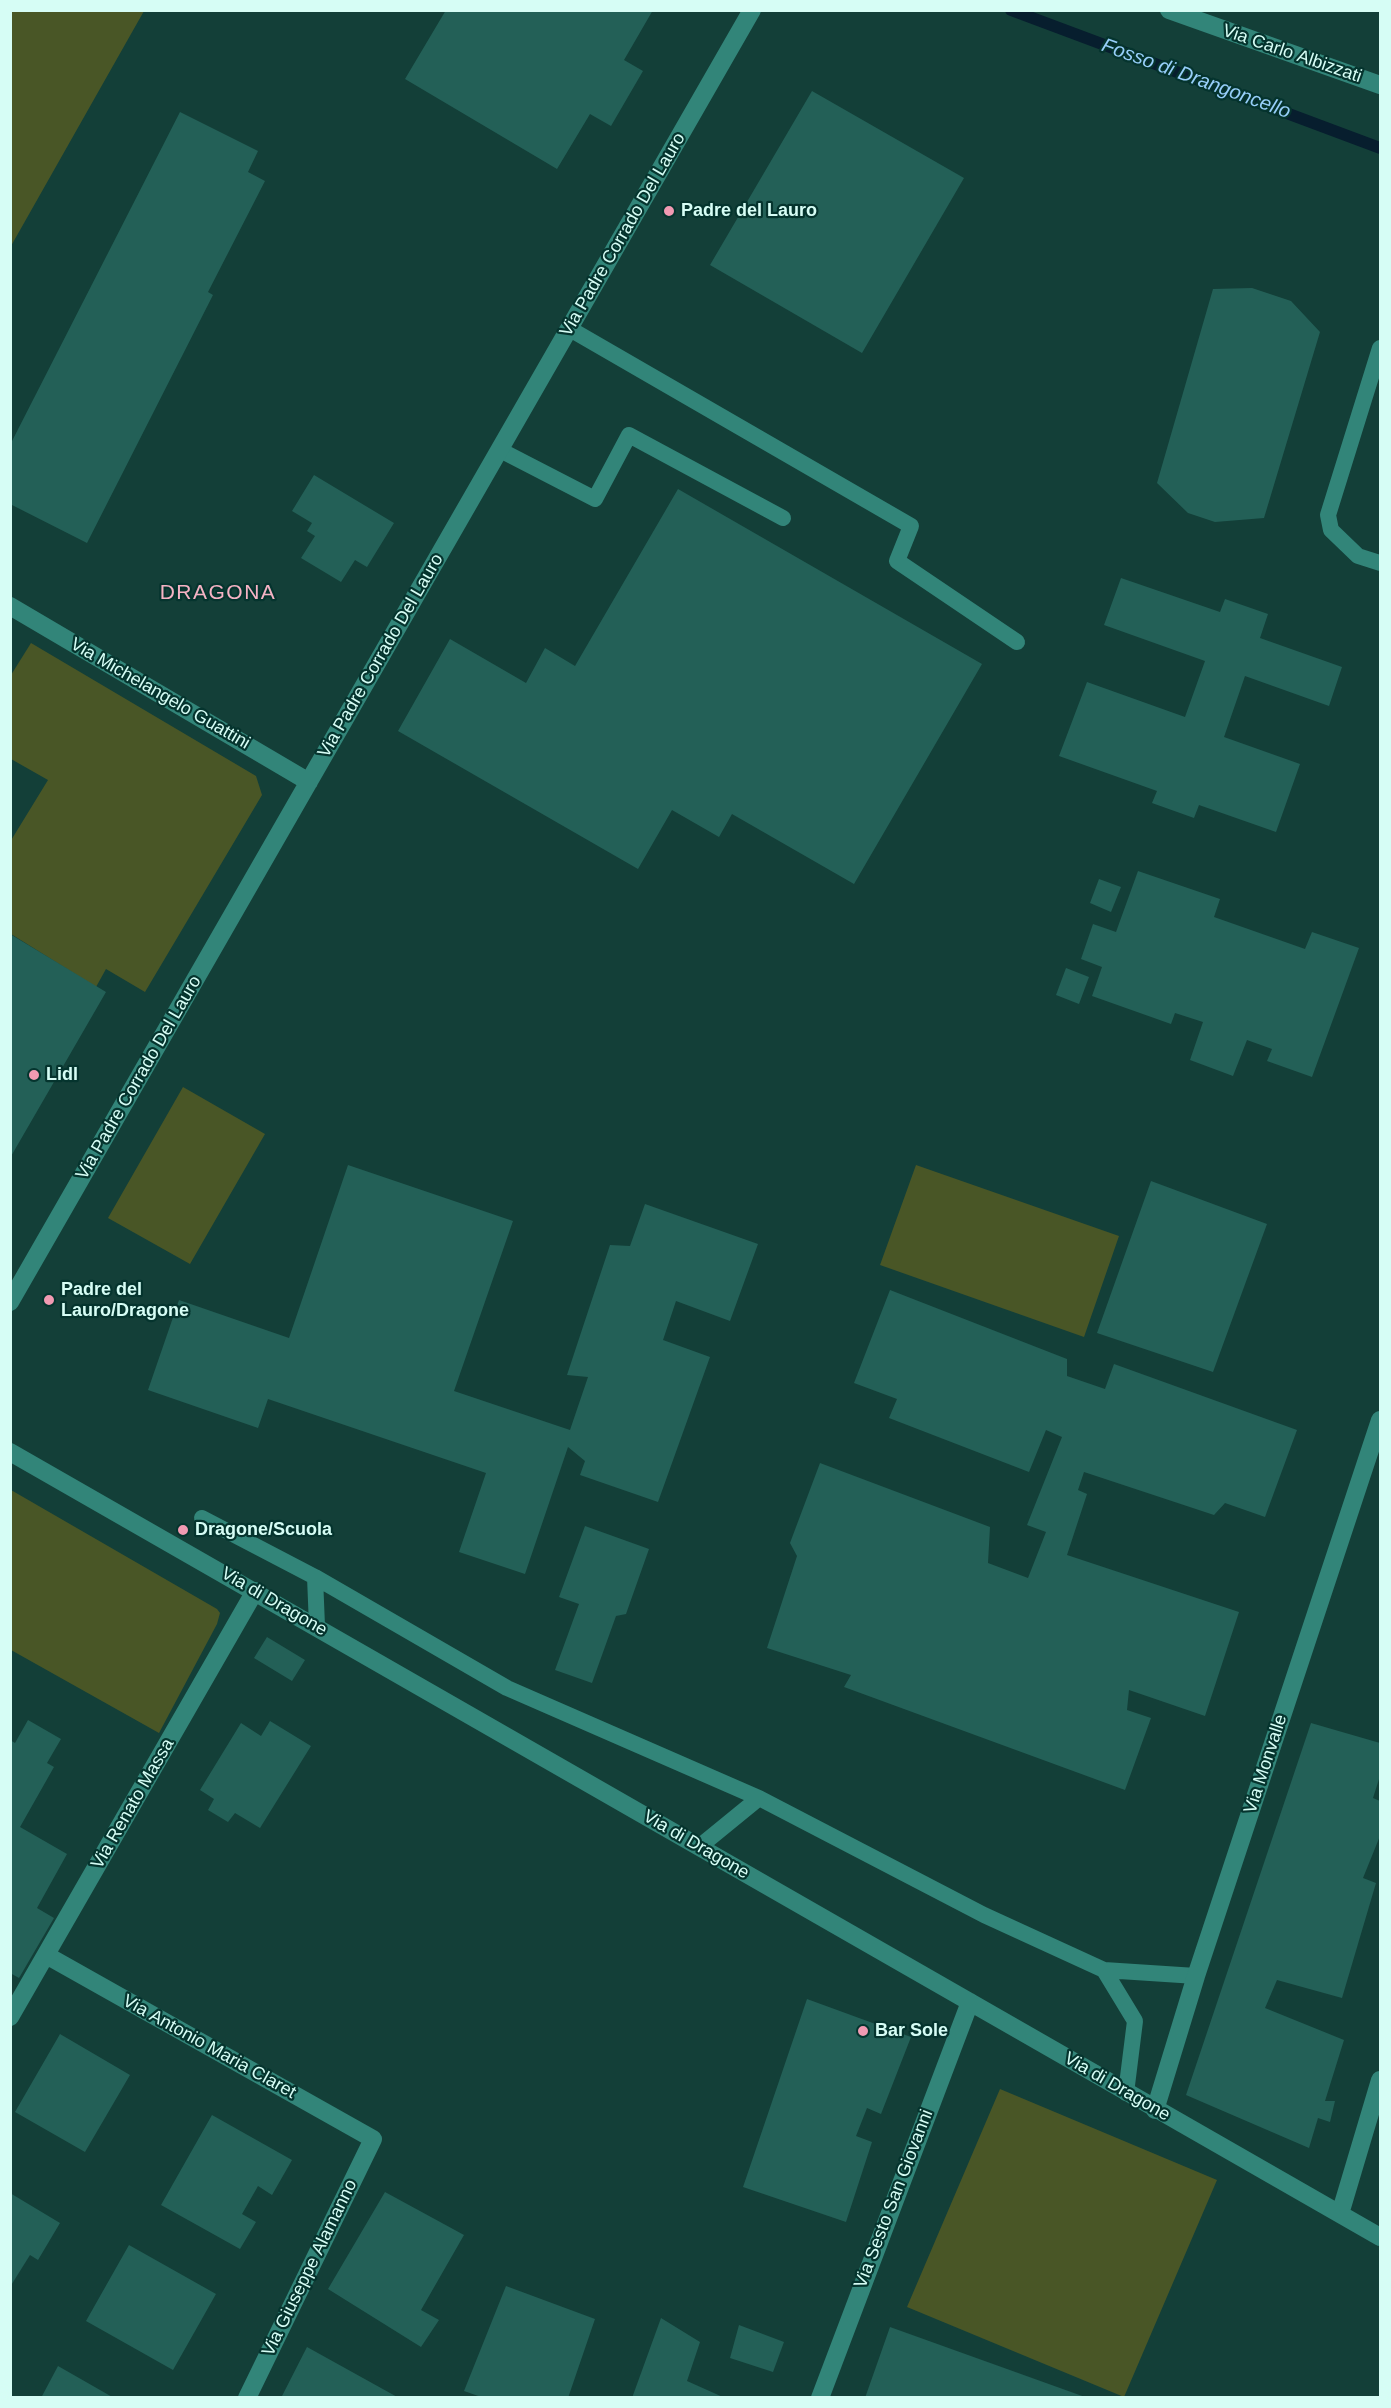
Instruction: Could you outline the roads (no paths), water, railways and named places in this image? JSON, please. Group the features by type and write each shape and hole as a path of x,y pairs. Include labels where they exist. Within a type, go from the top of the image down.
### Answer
{"street":[{"name":"Via Padre Corrado Del Lauro","path":"10,1302 752,10"},
{"name":"Via Carlo Albizzati","path":"1169,10 1380,85"},
{"name":"Via Michelangelo Guattini","path":"10,606 309,782"},
{"name":"Via Monvalle","path":"1155,2110 1196,1976 1380,1420"},
{"name":"Via di Dragone","path":"10,1452 1380,2237"},
{"name":"Via Renato Massa","path":"10,2017 255,1591"},
{"name":"Via Antonio Maria Claret","path":"46,1955 373,2139"},
{"name":"Via Sesto San Giovanni","path":"820,2397 970,2002"},
{"path":"1340,2214 1380,2080"},
{"name":"Via Giuseppe Alamanno","path":"247,2397 373,2139"}],"lane":[{"path":"570,329 911,526 897,561 1017,642"},
{"path":"1380,348 1328,515 1331,530 1358,556 1380,563"},
{"path":"500,450 596,499 628,435 783,518"},
{"path":"202,1518 315,1578 507,1688 759,1798 984,1915 1104,1970 1196,1976"},
{"path":"315,1578 316,1626"},
{"path":"699,1847 759,1798"},
{"path":"1104,1970 1135,2021 1126,2093"}],"waterway":[{"name":"Fosso di Drangoncello","path":"1011,10 1380,148"}],"place":[{"name":"Padre del Lauro","path":"669,211"},
{"name":"Lidl","path":"34,1075"},
{"name":"Padre del Lauro/Dragone","path":"49,1300"},
{"name":"Dragone/Scuola","path":"183,1530"},
{"name":"Bar Sole","path":"863,2031"}],"district":[{"name":"DRAGONA","path":"218,593"}]}
